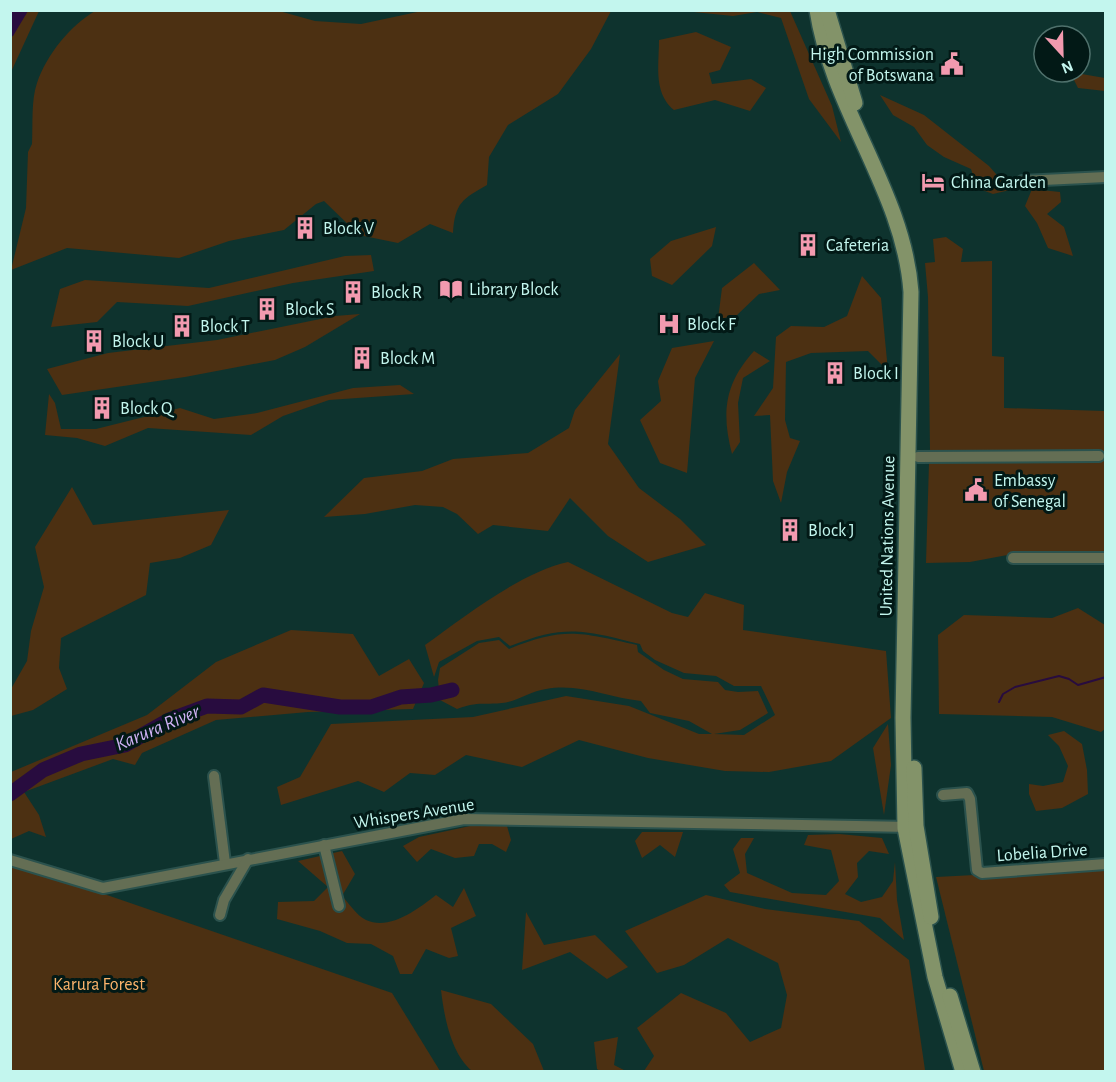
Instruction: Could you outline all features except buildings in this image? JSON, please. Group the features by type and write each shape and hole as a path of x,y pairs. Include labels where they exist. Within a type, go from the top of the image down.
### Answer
{"street":[{"name":"United Nations Avenue","path":"817,10 835,80 900,231 909,261 912,534"},
{"name":"United Nations Avenue","path":"828,10 855,103 893,190 916,253 920,297 918,457 903,718 910,827 934,977 963,1071"},
{"path":"1022,181 1106,177"},
{"path":"918,457 1099,456"},
{"path":"1012,558 1106,558"},
{"path":"214,776 225,863"},
{"name":"Lobelia Drive","path":"943,795 967,793 970,799 974,860 977,870 982,873 1106,864"},
{"name":"Whispers Avenue","path":"10,860 103,888 457,820 495,817 910,827"},
{"name":"United Nations Avenue","path":"910,827 946,981 973,1071"},
{"path":"324,845 339,906"},
{"path":"220,915 224,900 248,859"}],"green space":[{"path":"11,11 39,11 11,72"},
{"path":"95,11 279,11 315,21 361,24 422,11 611,11 591,49 558,94 508,125 489,157 487,185 466,198 458,208 453,233 430,224 398,243 359,235 324,201 316,204 284,230 229,241 179,258 67,248 11,270 26,208 28,152 32,144 33,105 37,83 41,72 60,42 77,24"},
{"path":"684,11 790,11 832,106 841,142 809,99 781,18 757,12 733,16"},
{"path":"696,32 731,47 720,70 709,73 712,84 751,79 766,88 750,111 715,100 674,110 667,103 660,87 659,40"},
{"path":"1092,76 1105,78 1105,91 1078,88 1076,84 1092,84"},
{"path":"880,95 924,115 989,166 1010,190 993,194 977,188 971,169 944,157 927,145 914,127 893,115"},
{"path":"1032,189 1060,192 1061,202 1047,214 1064,227 1073,256 1048,248 1037,223 1025,206"},
{"path":"716,227 712,246 672,285 652,276 650,259 671,241"},
{"path":"946,237 963,249 961,262 992,261 992,356 1004,357 1004,408 1105,411 1105,452 930,451 928,297 925,263 935,262 933,239"},
{"path":"371,255 374,271 293,283 188,306 117,302 97,322 51,327 60,289 85,280 209,288 345,256"},
{"path":"754,263 780,290 759,294 736,316 718,319 722,288"},
{"path":"862,276 881,298 888,371 868,351 811,353 786,362 785,420 790,438 800,441 787,472 781,503 773,481 770,415 754,416 773,388 776,337 791,326 824,327 847,316"},
{"path":"360,314 305,347 275,360 185,377 62,395 47,369 108,353 217,340 335,316"},
{"path":"714,341 695,378 687,473 660,463 640,420 661,401 658,381 672,348"},
{"path":"754,351 770,361 743,378 738,403 740,442 732,454 727,425 728,399 737,375"},
{"path":"620,354 608,444 639,488 680,519 706,545 648,562 608,536 570,498 548,531 493,525 478,534 457,514 443,507 415,505 365,514 324,517 364,478 422,471 453,459 528,453 569,428 575,410"},
{"path":"400,385 414,394 329,400 283,416 251,435 148,428 105,446 77,438 45,435 49,394 55,403 61,429 96,429 180,408 214,419 257,413 353,388"},
{"path":"1105,459 1105,551 1029,551 970,562 926,563 929,463"},
{"path":"72,487 93,525 229,510 211,545 180,558 150,563 146,595 61,638 59,668 67,689 33,710 11,716 11,689 27,661 31,631 44,587 35,547"},
{"path":"568,562 672,613 688,617 705,593 744,605 743,630 886,651 891,718 831,761 769,772 725,771 648,758 579,740 522,767 466,755 435,775 410,773 384,792 358,781 281,805 277,787 300,777 331,724 473,717 566,696 629,706 699,734 712,734 689,721 650,713 641,701 583,689 546,689 507,702 475,704 457,709 440,700 438,680 440,668 479,643 499,640 509,649 545,637 573,634 637,645 638,652 664,670 683,679 718,682 725,690 758,691 768,713 740,730 714,734 744,735 775,715 761,686 734,686 716,676 684,673 655,660 643,651 640,644 575,631 546,634 510,646 499,637 477,641 439,662 434,677 425,645 512,585 550,567"},
{"path":"1078,608 1105,625 1105,729 1101,732 1052,717 939,714 938,635 964,615 1052,618"},
{"path":"291,630 353,634 379,676 409,659 424,683 413,709 308,712 216,720 142,753 135,765 113,759 24,792 39,815 46,837 29,831 11,839 11,772 147,715 216,662"},
{"path":"888,724 891,765 884,815 873,748"},
{"path":"1064,731 1082,744 1087,770 1088,794 1062,808 1036,811 1029,794 1029,784 1043,786 1063,782 1068,766 1059,746 1048,735"},
{"path":"470,826 507,826 511,840 506,852 492,844 479,844 474,856 455,858 431,849 417,862 403,846 419,837"},
{"path":"642,832 683,832 675,857 660,845 642,858 635,841"},
{"path":"839,834 882,838 889,854 869,851 857,863 858,877 845,894 861,902 882,897 893,881 895,862 897,900 904,940 880,918 730,892 724,885 740,873 733,849 741,838 754,838 745,854 747,873 792,893 826,895 839,881 831,850 804,845 808,835"},
{"path":"342,851 355,874 342,896 363,918 375,923 385,923 403,917 436,895 453,907 464,888 476,916 451,928 458,956 449,958 426,949 412,974 400,974 393,956 371,944 347,943 320,931 277,919 278,902 314,901 328,887 298,861"},
{"name":"Karura Forest","path":"11,862 392,993 440,1071 11,1072"},
{"path":"1105,868 1105,1071 984,1071 936,877"},
{"path":"706,895 765,909 859,921 909,960 925,1070 644,1071 654,1056 637,1028 681,993 726,1013 750,1042 781,1028 787,995 778,963 728,938 684,965 657,973 625,931"},
{"path":"526,912 544,945 595,935 628,967 607,979 570,952 522,970"},
{"path":"441,990 491,1004 533,1044 544,1071 472,1071 454,1045 444,1011"},
{"path":"618,1037 614,1065 626,1071 600,1071 597,1069 594,1042"}],"shaded area":[{"path":"11,10 28,11 11,37"}],"waterway":[{"path":"999,702 1003,694 1015,687 1059,676 1078,685 1106,677"},
{"name":"Karura River","path":"10,794 43,770 81,754 125,745 169,720 207,706 241,707 263,695 340,707 371,707 401,697 431,695 452,690"}],"place":[{"name":"High Commission of Botswana","path":"952,64"},
{"name":"China Garden","path":"933,182"},
{"name":"Block V","path":"305,228"},
{"name":"Cafeteria","path":"808,245"},
{"name":"Library Block","path":"451,289"},
{"name":"Block R","path":"353,292"},
{"name":"Block S","path":"267,309"},
{"name":"Block F","path":"669,324"},
{"name":"Block T","path":"182,326"},
{"name":"Block U","path":"94,341"},
{"name":"Block M","path":"362,358"},
{"name":"Block I","path":"835,373"},
{"name":"Block Q","path":"102,408"},
{"name":"Embassy of Senegal","path":"976,490"},
{"name":"Block J","path":"790,530"}]}
